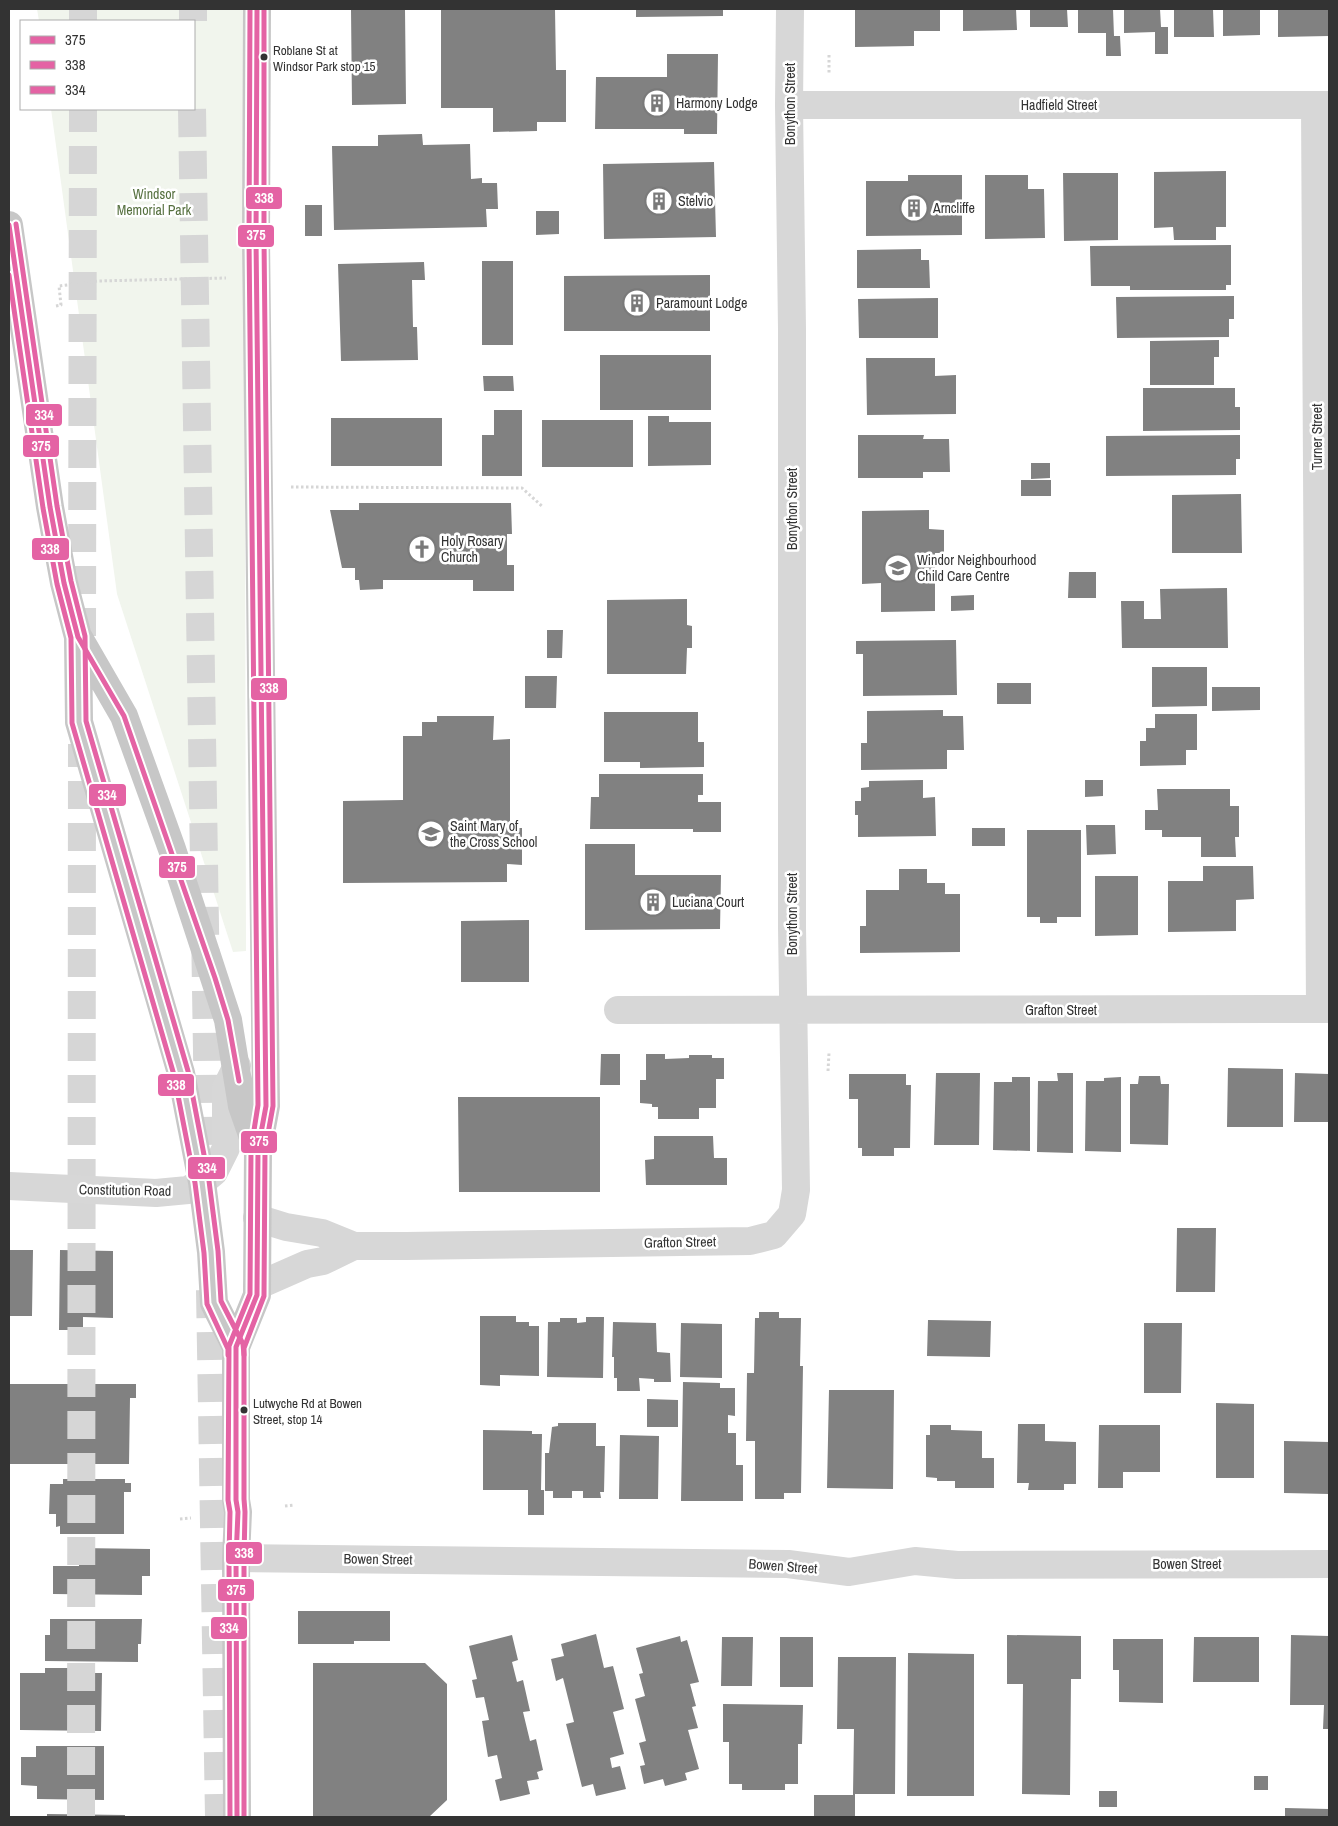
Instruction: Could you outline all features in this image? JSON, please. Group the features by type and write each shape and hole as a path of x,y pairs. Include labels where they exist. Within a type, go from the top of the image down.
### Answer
{"highway":[{"path":"237,1817 236,1558 238,1512 236,1347 257,1295 258,1150 266,1106 256,238 257,9"},
{"path":"9,225 12,281 50,508 64,583 78,637 79,722 181,1073 202,1182 214,1303 236,1347"},
{"path":"78,637 124,716 228,1020 242,1106 258,1150"}],"street":[{"name":"Bonython Street","path":"790,9 793,1010"},
{"name":"Hadfield Street","path":"789,105 1322,105"},
{"name":"Turner Street","path":"1322,105 1325,1009"},
{"name":"Grafton Street","path":"618,1010 1325,1009"},
{"name":"Grafton Street","path":"257,1218 286,1227 322,1232 354,1246 750,1241 774,1234 792,1214 796,1190 793,1010"},
{"name":"Constitution Road","path":"9,1186 156,1192 188,1190 214,1172 226,1148 226,1088 236,1066"},
{"name":"Grafton Street","path":"257,1286 307,1264 323,1262 354,1246"},
{"name":"Bowen Street","path":"236,1558 788,1564 849,1572 915,1561 957,1565 1329,1564"}],"path":[{"path":"56,306 61,305 59,286 98,281 229,278"},
{"path":"291,488 522,488 543,507"},
{"path":"828,1071 829,1053"},
{"path":"285,1506 294,1505"},
{"path":"180,1519 191,1518"}],"green space":[{"name":"Windsor Memorial Park","path":"37,9 244,9 246,951 233,952 117,594 51,110 195,110 195,20 39,20"}],"building":[{"path":"351,9 405,9 406,104 352,105"},
{"path":"441,9 555,9 556,70 566,70 566,122 537,122 537,131 493,132 493,108 441,108"},
{"path":"636,9 723,9 723,16 636,17"},
{"path":"855,9 940,9 940,31 914,31 914,46 855,47"},
{"path":"963,9 1016,9 1017,30 963,31"},
{"path":"1030,9 1067,9 1068,27 1030,27"},
{"path":"1078,9 1113,9 1114,36 1120,36 1121,56 1106,56 1106,33 1078,33"},
{"path":"1124,9 1160,9 1161,27 1168,27 1168,54 1155,54 1155,32 1124,33"},
{"path":"1174,9 1213,9 1214,37 1174,37"},
{"path":"1223,9 1260,9 1260,35 1223,36"},
{"path":"1278,9 1329,9 1329,36 1278,37"},
{"name":"Harmony Lodge","path":"667,54 718,54 717,134 684,134 684,129 595,129 596,77 667,77"},
{"path":"422,134 423,145 470,144 471,179 482,178 482,183 497,183 498,209 486,209 487,227 334,230 332,146 378,146 378,135"},
{"name":"Stelvio","path":"714,162 716,237 604,239 603,164"},
{"path":"1226,171 1226,227 1216,227 1216,240 1174,240 1173,227 1154,228 1154,172"},
{"path":"1063,173 1118,173 1118,240 1064,241"},
{"name":"Arncliffe","path":"908,175 962,175 962,235 866,236 866,181 908,181"},
{"path":"985,175 1028,175 1028,189 1044,189 1045,238 985,239"},
{"path":"305,205 322,205 322,236 305,236"},
{"path":"536,211 559,211 559,234 536,235"},
{"path":"1231,245 1231,285 1226,285 1226,290 1130,290 1130,286 1091,286 1090,246"},
{"path":"921,249 921,260 929,260 930,288 857,288 857,250"},
{"path":"482,261 513,261 513,345 482,345"},
{"path":"424,262 425,280 412,280 413,327 417,327 418,360 341,361 338,264"},
{"name":"Paramount Lodge","path":"710,275 710,331 564,331 564,276"},
{"path":"1234,296 1234,319 1229,319 1229,337 1117,338 1116,297"},
{"path":"938,298 938,338 859,338 858,299"},
{"path":"1219,340 1219,357 1214,357 1214,385 1150,385 1150,341"},
{"path":"600,355 711,355 711,410 600,410"},
{"path":"866,358 935,358 935,376 956,375 956,414 867,415"},
{"path":"483,376 513,376 514,391 484,391"},
{"path":"1143,388 1235,388 1235,407 1240,407 1240,430 1143,431"},
{"path":"494,410 522,410 522,476 482,476 482,435 494,435"},
{"path":"648,416 669,416 669,422 711,422 711,465 648,466"},
{"path":"331,418 442,418 442,466 331,466"},
{"path":"542,420 633,420 633,467 542,467"},
{"path":"858,435 924,435 923,439 949,439 950,472 923,472 923,478 858,478"},
{"path":"1240,435 1240,459 1236,459 1236,475 1106,476 1106,436"},
{"path":"1031,463 1050,463 1050,478 1031,479"},
{"path":"1021,480 1051,480 1051,496 1021,496"},
{"path":"1241,494 1242,553 1172,553 1172,495"},
{"name":"Holy Rosary Church","path":"359,503 511,503 512,534 507,534 507,565 514,565 514,591 473,591 473,580 383,580 383,589 360,590 359,580 355,580 355,568 342,568 330,510 359,510"},
{"name":"Windor Neighbourhood Child Care Centre","path":"929,510 929,529 944,530 944,553 935,553 935,611 881,612 881,583 862,584 862,511"},
{"path":"1069,572 1096,572 1096,598 1068,598"},
{"path":"1227,588 1228,648 1122,648 1121,601 1144,601 1144,619 1161,619 1160,589"},
{"path":"974,595 974,610 951,611 951,596"},
{"path":"687,599 687,625 692,626 692,648 687,648 686,674 607,674 607,600"},
{"path":"547,630 563,630 562,658 547,658"},
{"path":"956,640 957,695 863,696 863,654 856,654 856,641"},
{"path":"1152,667 1207,667 1207,706 1152,707"},
{"path":"525,676 557,676 556,708 525,708"},
{"path":"997,683 1031,683 1031,704 997,704"},
{"path":"1212,687 1260,687 1260,710 1212,711"},
{"path":"943,710 943,716 963,716 964,750 947,750 947,769 861,770 861,743 867,743 867,711"},
{"path":"604,712 698,712 698,742 704,742 704,767 640,768 640,762 604,762"},
{"path":"1155,714 1197,714 1197,750 1186,750 1186,765 1140,766 1140,741 1146,741 1146,728 1155,728"},
{"path":"437,716 494,716 493,740 510,739 510,828 522,828 522,865 507,864 507,882 343,883 343,801 403,800 403,736 422,736 422,722 437,722"},
{"path":"599,774 703,774 703,795 698,795 698,802 721,802 721,832 693,832 693,829 590,829 591,797 599,797"},
{"path":"923,780 923,798 935,797 936,836 858,837 858,815 855,815 855,801 861,801 861,788 869,787 869,781"},
{"path":"1085,780 1103,780 1103,796 1085,797"},
{"path":"1157,789 1230,789 1230,806 1239,806 1239,837 1235,837 1236,857 1201,857 1201,837 1162,837 1162,830 1145,830 1145,810 1158,810"},
{"path":"1086,825 1115,825 1116,854 1087,855"},
{"path":"972,828 1005,828 1005,846 972,846"},
{"path":"1027,830 1081,830 1081,917 1057,917 1057,923 1040,923 1040,917 1027,917"},
{"name":"Luciana Court","path":"585,844 635,844 635,875 721,875 720,929 585,930"},
{"path":"1203,866 1253,866 1254,899 1236,900 1236,931 1168,932 1168,881 1203,881"},
{"path":"899,869 927,869 927,883 945,883 945,894 960,894 960,952 860,953 860,926 866,926 866,890 899,890"},
{"path":"1095,876 1138,876 1138,935 1095,936"},
{"path":"529,920 529,982 461,982 461,921"},
{"path":"601,1054 620,1054 620,1085 600,1085"},
{"path":"646,1054 665,1054 665,1059 689,1058 689,1055 712,1055 712,1058 724,1058 724,1079 716,1079 716,1108 699,1108 699,1119 658,1119 658,1107 652,1107 652,1104 640,1103 640,1080 646,1080"},
{"path":"1228,1068 1283,1069 1283,1127 1227,1127"},
{"path":"936,1073 980,1073 979,1145 934,1145"},
{"path":"1057,1073 1073,1073 1073,1153 1037,1152 1038,1081 1058,1081"},
{"path":"1295,1073 1329,1074 1329,1122 1294,1122"},
{"path":"849,1074 906,1074 906,1085 911,1085 910,1148 894,1148 894,1156 862,1156 862,1148 858,1148 858,1099 849,1099"},
{"path":"1139,1076 1160,1076 1161,1084 1169,1084 1168,1145 1130,1144 1130,1084 1138,1084"},
{"path":"1012,1077 1030,1077 1030,1151 993,1150 994,1082 1012,1082"},
{"path":"1121,1077 1121,1152 1085,1151 1086,1081 1104,1081 1104,1078"},
{"path":"458,1097 600,1097 600,1192 459,1192"},
{"path":"654,1136 713,1136 714,1158 727,1158 727,1185 646,1185 645,1160 654,1159"},
{"path":"1177,1228 1216,1228 1215,1292 1176,1292"},
{"path":"9,1250 33,1250 32,1316 9,1316"},
{"path":"60,1250 113,1251 113,1318 83,1317 83,1330 59,1330"},
{"path":"759,1312 779,1312 779,1318 801,1318 800,1366 803,1366 801,1493 784,1493 784,1499 755,1499 755,1441 746,1441 747,1373 754,1373 755,1318 759,1318"},
{"path":"480,1316 516,1316 516,1322 529,1322 529,1326 539,1326 539,1376 500,1375 500,1386 480,1385"},
{"path":"586,1317 604,1317 603,1378 547,1377 548,1322 560,1322 560,1318 577,1318 577,1323 586,1322"},
{"path":"928,1320 991,1321 990,1357 927,1356"},
{"path":"613,1322 656,1323 657,1352 670,1353 671,1382 654,1382 654,1379 639,1378 640,1391 617,1391 617,1378 614,1378 614,1357 612,1357"},
{"path":"681,1323 722,1324 722,1378 680,1377"},
{"path":"1144,1323 1182,1323 1181,1393 1144,1393"},
{"path":"683,1382 720,1383 720,1388 735,1388 735,1416 728,1415 728,1433 736,1433 736,1465 743,1465 743,1501 681,1501"},
{"path":"9,1384 136,1384 136,1398 130,1398 129,1464 9,1464"},
{"path":"829,1390 894,1390 893,1489 827,1488"},
{"path":"647,1399 678,1400 678,1427 647,1427"},
{"path":"1216,1403 1254,1404 1254,1478 1216,1478"},
{"path":"558,1423 596,1423 596,1446 605,1446 604,1492 600,1492 601,1498 583,1498 583,1491 572,1491 572,1498 553,1498 553,1491 545,1491 545,1453 549,1453 552,1427 558,1426"},
{"path":"1018,1424 1045,1424 1045,1441 1076,1442 1076,1484 1064,1484 1064,1490 1028,1490 1029,1483 1017,1483"},
{"path":"930,1425 951,1425 951,1430 982,1431 982,1458 994,1458 994,1488 955,1488 955,1481 937,1481 937,1478 926,1477 926,1435 930,1435"},
{"path":"1099,1425 1160,1425 1160,1472 1123,1472 1123,1488 1098,1488"},
{"path":"483,1430 532,1431 532,1434 542,1434 541,1490 544,1490 544,1515 528,1515 528,1490 483,1490"},
{"path":"620,1435 659,1436 658,1499 619,1499"},
{"path":"1284,1441 1329,1442 1329,1494 1284,1493"},
{"path":"63,1479 125,1479 125,1483 131,1483 131,1492 124,1492 124,1534 60,1534 60,1526 56,1527 56,1514 49,1514 50,1484 63,1484"},
{"path":"79,1548 150,1549 150,1576 142,1576 142,1595 53,1594 53,1566 79,1566"},
{"path":"298,1611 390,1611 390,1641 354,1641 354,1644 298,1644"},
{"path":"50,1619 142,1619 141,1644 138,1644 138,1662 45,1661 45,1635 50,1635"},
{"path":"596,1634 604,1668 613,1666 624,1709 613,1712 624,1754 610,1758 612,1768 620,1766 626,1789 596,1796 593,1784 582,1787 566,1724 574,1722 563,1678 556,1681 551,1659 564,1656 561,1644"},
{"path":"512,1635 518,1660 512,1662 517,1682 523,1680 530,1711 523,1712 530,1741 536,1739 543,1770 537,1772 539,1779 527,1781 530,1794 500,1801 495,1780 502,1778 497,1755 488,1757 482,1721 489,1720 484,1697 476,1698 472,1680 477,1679 469,1646"},
{"path":"1007,1635 1081,1636 1081,1679 1071,1679 1070,1795 1022,1794 1023,1684 1007,1684"},
{"path":"1291,1635 1329,1636 1329,1729 1323,1729 1324,1705 1290,1705"},
{"path":"680,1636 681,1642 687,1640 699,1682 690,1684 696,1706 692,1707 698,1728 688,1730 699,1769 685,1773 687,1780 665,1786 663,1779 644,1784 640,1766 645,1765 639,1743 646,1741 635,1699 645,1696 639,1674 643,1673 636,1648"},
{"path":"722,1637 753,1637 752,1686 721,1686"},
{"path":"780,1637 813,1637 813,1687 780,1687"},
{"path":"1194,1637 1259,1637 1259,1682 1193,1682"},
{"path":"1113,1639 1163,1639 1163,1703 1119,1702 1119,1670 1113,1670"},
{"path":"908,1653 974,1654 974,1796 907,1796"},
{"path":"838,1657 896,1657 895,1794 855,1794 855,1817 814,1817 814,1795 853,1795 854,1729 837,1729"},
{"path":"313,1663 425,1663 447,1684 447,1800 429,1817 313,1817"},
{"path":"45,1668 84,1668 84,1673 102,1673 101,1731 20,1730 20,1673 45,1673"},
{"path":"723,1704 803,1705 802,1744 798,1744 798,1784 785,1784 785,1790 742,1790 742,1784 729,1784 729,1742 723,1742"},
{"path":"36,1746 104,1746 104,1800 37,1799 37,1786 21,1785 21,1757 36,1757"},
{"path":"1254,1776 1268,1776 1268,1790 1254,1790"},
{"path":"1099,1791 1117,1791 1117,1807 1099,1807"},
{"path":"1285,1808 1329,1809 1329,1817 1285,1817"},
{"path":"47,1814 125,1815 125,1817 47,1817"}],"tunnel":[{"path":"83,9 83,20"},
{"path":"193,9 193,20"},
{"path":"82,636 83,110"},
{"path":"192,110 209,1177"},
{"path":"81,1817 82,744"},
{"path":"210,1290 219,1817"}],"transit line":[{"name":"334","path":"230,1817 229,1346 250,1294 251,1149 258,1105 249,239 250,9"},
{"name":"375","path":"237,1817 236,1558 238,1512 236,1500 236,1347 257,1295 258,1149 266,1106 256,239 257,9"},
{"name":"338","path":"244,1817 244,1348 264,1296 265,1150 273,1106 264,239 264,9"},
{"name":"334","path":"16,224 57,506 71,581 85,636 86,721 188,1071 209,1181 218,1251 221,1301 243,1344 244,1355"},
{"name":"375","path":"9,225 50,507 64,583 78,637 124,716 215,978 228,1020 239,1081"},
{"name":"338","path":"9,275 43,508 57,584 71,638 72,723 174,1075 195,1183 204,1253 207,1304 228,1349 228,1355"}],"place":[{"name":"Roblane St at Windsor Park stop 15","path":"264,57"},
{"name":"Harmony Lodge","path":"657,103"},
{"name":"Stelvio","path":"659,201"},
{"name":"Arncliffe","path":"914,208"},
{"name":"Paramount Lodge","path":"637,303"},
{"name":"Holy Rosary Church","path":"422,549"},
{"name":"Windor Neighbourhood Child Care Centre","path":"898,568"},
{"name":"Saint Mary of the Cross School","path":"431,834"},
{"name":"Luciana Court","path":"653,902"},
{"name":"Lutwyche Rd at Bowen Street, stop 14","path":"244,1410"}]}
